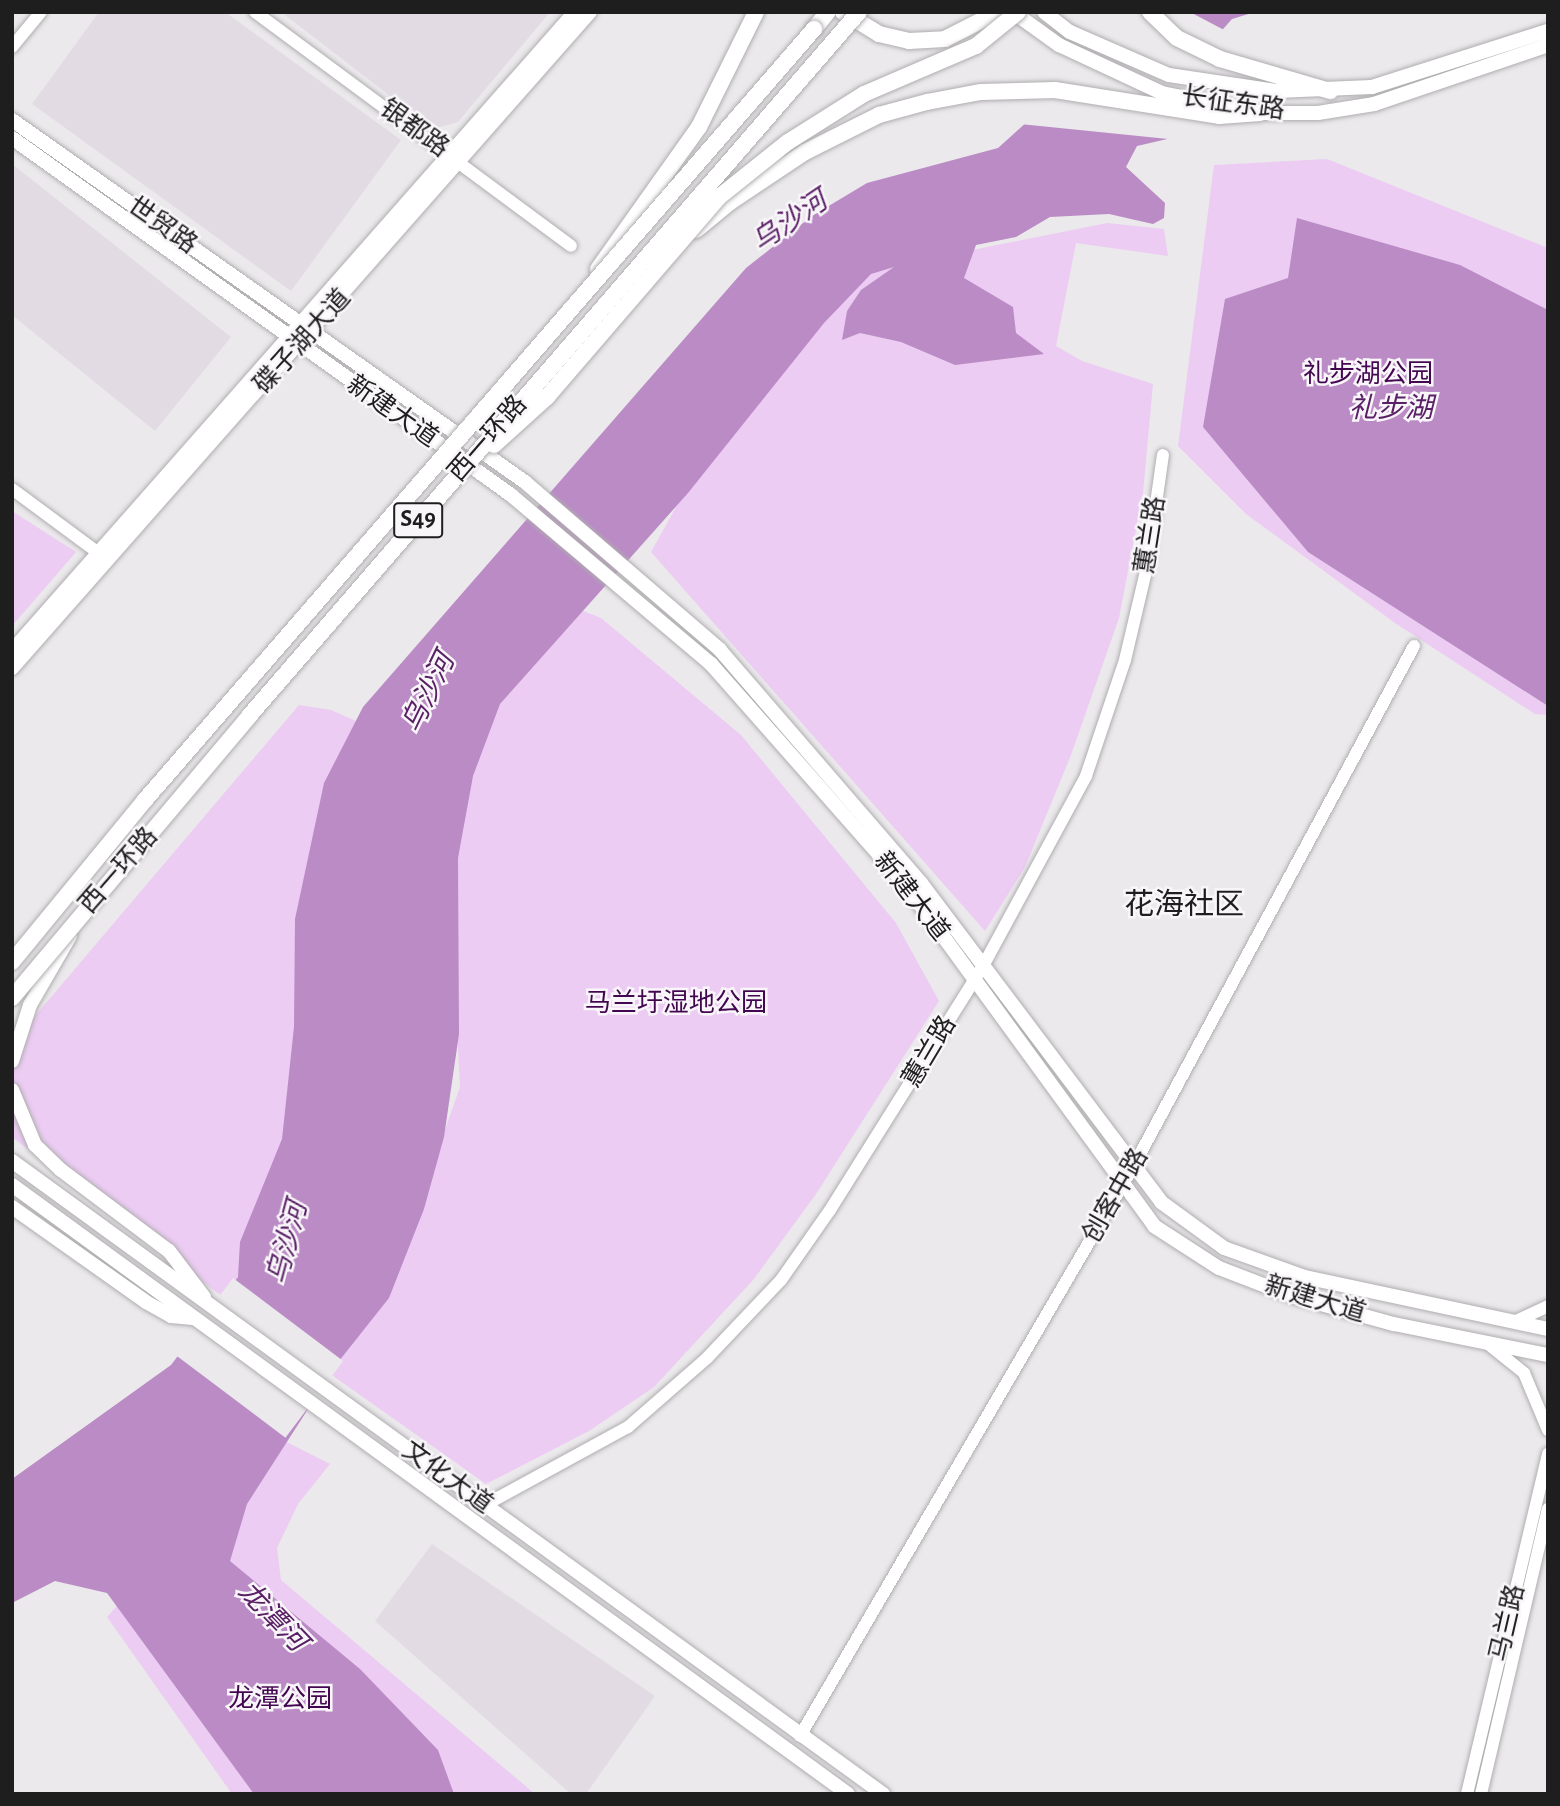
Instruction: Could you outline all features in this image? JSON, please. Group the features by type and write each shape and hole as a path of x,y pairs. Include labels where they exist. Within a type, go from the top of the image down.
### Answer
{"highway":[{"path":"567,313 699,127 756,12"},
{"name":"西一环路","path":"12,962 145,800 828,12"},
{"path":"843,12 879,34 909,41 944,40 998,12"},
{"name":"西一环路","path":"12,998 445,488 859,12"},
{"path":"445,488 547,397 687,239 719,197 788,142 863,94 976,46 1015,12"},
{"path":"1150,12 1177,38 1220,59 1330,91"},
{"path":"687,239 730,202 806,152 879,115 927,102 981,92 1055,90 1219,116 1260,113"}],"main road":[{"name":"碟子湖大道","path":"12,668 300,346 575,12"},
{"name":"碟子湖大道","path":"12,651 299,324 590,12"},
{"name":"长征东路","path":"1015,12 1059,45 1162,93 1260,113 1318,113 1374,104 1548,45"},
{"name":"长征东路","path":"1044,12 1070,32 1169,75 1276,92 1372,87 1548,31"},
{"name":"世贸路","path":"12,120 312,332"},
{"name":"世贸路","path":"12,138 300,346"},
{"name":"新建大道","path":"312,332 525,482 720,650 835,778 983,966 1161,1202 1224,1248 1305,1277 1548,1329"},
{"name":"新建大道","path":"300,346 545,524 712,664 905,884 1122,1186 1154,1226 1219,1268 1292,1296 1548,1355"},
{"path":"12,1061 30,1005 86,909"},
{"path":"12,1090 35,1144 61,1170 169,1251 206,1301"},
{"name":"文化大道","path":"12,1161 883,1794"},
{"name":"文化大道","path":"12,1185 848,1794"},
{"path":"12,1207 146,1302 171,1316 194,1319"}],"street":[{"path":"12,47 41,12"},
{"name":"银都路","path":"255,12 571,246"},
{"name":"蕙兰路","path":"485,1505 628,1427 707,1358 781,1280 830,1210 983,966 1086,776 1125,660 1147,567 1163,454"},
{"path":"12,489 97,552"},
{"name":"创客中路","path":"800,1736 1133,1167 1414,646"},
{"path":"1514,1322 1548,1306"},
{"path":"1487,1343 1524,1373 1548,1430"},
{"name":"马兰路","path":"1467,1794 1548,1453"},
{"name":"马兰路","path":"1481,1794 1548,1509"}],"shaded area":[{"path":"99,12 225,12 401,140 291,291 32,104"},
{"path":"281,12 550,12 458,122 433,129"},
{"path":"12,164 231,337 155,431 12,315"},
{"path":"432,1544 655,1696 586,1794 571,1794 375,1621"}],"green space":[{"name":"礼步湖","path":"1327,159 1548,248 1548,715 1535,714 1395,623 1246,514 1178,446 1214,165"},
{"path":"1107,223 1164,229 1168,256 1076,243 1056,346 1082,361 1153,384 1143,493 1119,618 1071,755 1025,867 985,931 651,552 700,464 802,326 877,263 967,251"},
{"path":"12,511 76,552 12,626"},
{"name":"马兰圩湿地公园","path":"568,605 601,618 741,735 896,923 939,1001 816,1194 754,1279 654,1387 589,1431 486,1484 326,1371 406,1240 460,1087 448,856 468,747"},
{"path":"299,705 331,710 365,725 313,1043 231,1303 12,1137 12,1043"},
{"name":"龙潭公园","path":"271,1434 330,1464 298,1504 277,1548 281,1580 535,1794 232,1794 107,1617"}],"water":[{"path":"1125,12 1255,12 1232,19 1216,37 1176,137 1137,146 1126,167 1165,203 1164,218 1153,224 1109,214 1050,217 1016,237 976,245 964,278 1013,307 1016,333 1044,354 955,365 901,342 860,333 842,340 847,311 861,290 894,267 871,274 824,323 688,493 500,704 473,776 458,858 459,1034 444,1137 424,1209 389,1298 339,1361 247,1504 230,1561 360,1669 438,1750 454,1794 254,1794 107,1593 55,1581 12,1603 12,1479 171,1365 238,1277 240,1242 282,1139 294,1027 295,919 324,783 363,707 746,268 812,216 867,183 998,148 1028,121"},
{"name":"礼步湖","path":"1297,218 1460,265 1548,310 1548,706 1308,552 1203,427 1225,299 1288,278"}],"pier":[{"path":"1120,12 1190,12 1226,31 1178,140 1020,124 1072,60"},
{"path":"233,1278 343,1361 285,1438 175,1355"}],"district":[{"name":"花海社区","path":"1184,905"}],"water label":[{"name":"乌沙河","path":"790,222"},
{"name":"乌沙河","path":"429,693"},
{"name":"乌沙河","path":"288,1243"},
{"name":"龙潭河","path":"272,1617"}],"park label":[{"name":"礼步湖公园","path":"1368,375"}]}
